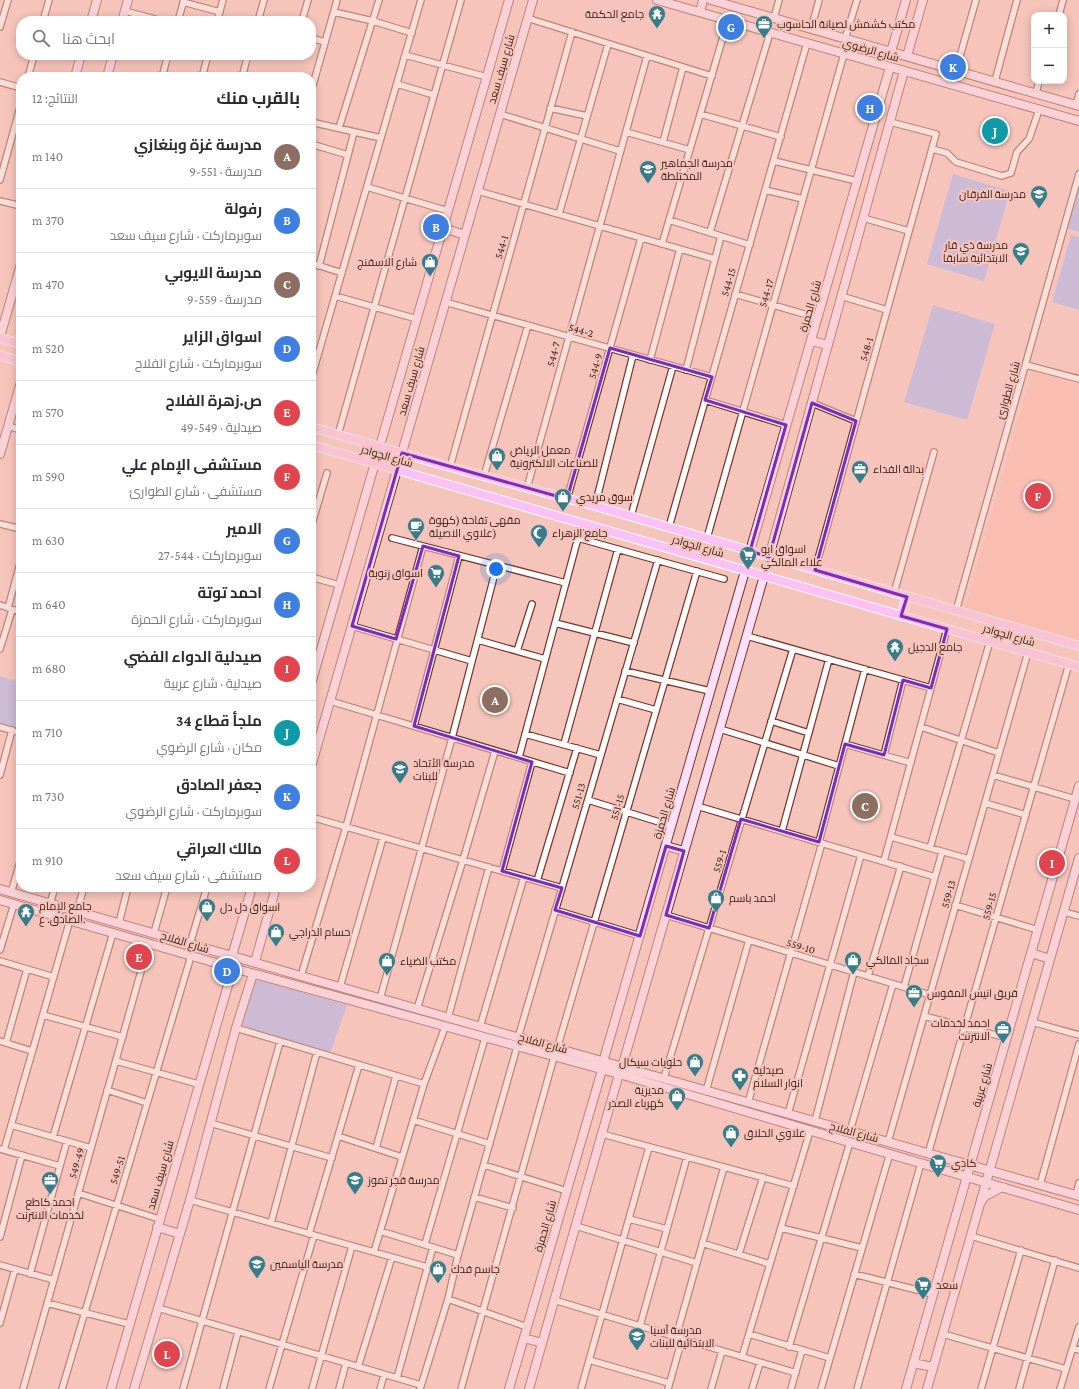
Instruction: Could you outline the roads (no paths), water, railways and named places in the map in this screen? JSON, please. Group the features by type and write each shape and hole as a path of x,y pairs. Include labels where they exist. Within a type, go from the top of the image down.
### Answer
{"main road":[{"path":"0,338 16,343"},
{"path":"0,356 16,361"},
{"name":"شارع الچوادر","path":"316,429 631,516 1079,646"},
{"name":"شارع الچوادر","path":"316,446 1079,667"},
{"path":"902,616 907,596"}],"street":[{"path":"0,27 8,0"},
{"path":"44,16 49,0"},
{"path":"92,16 97,0"},
{"path":"124,16 128,0"},
{"path":"219,16 223,0"},
{"path":"259,16 264,0"},
{"path":"303,16 308,0"},
{"path":"316,75 337,0"},
{"path":"339,128 379,0"},
{"path":"316,362 421,0"},
{"path":"338,436 461,0"},
{"name":"شارع سيف سعد","path":"316,667 509,0"},
{"name":"شارع سيف سعد","path":"316,740 330,701 352,626 533,0"},
{"name":"شارع الرضوي","path":"657,0 1079,122"},
{"path":"700,12 703,0"},
{"name":"شارع الرضوي","path":"711,0 734,3 774,18 1077,105"},
{"path":"774,18 779,0"},
{"path":"811,29 819,0"},
{"path":"846,38 857,0"},
{"path":"891,52 906,0"},
{"path":"907,56 923,0"},
{"path":"956,70 976,0"},
{"path":"995,81 1017,0"},
{"path":"1060,12 1063,0"},
{"path":"180,16 184,1 220,12"},
{"path":"125,11 144,16"},
{"path":"334,12 373,21 412,33"},
{"path":"527,18 712,76"},
{"path":"662,244 728,20"},
{"name":"544-1","path":"450,467 572,32"},
{"path":"710,232 770,32"},
{"path":"316,39 326,42"},
{"name":"544-15","path":"669,527 807,43"},
{"path":"559,214 608,44"},
{"name":"544-17","path":"707,538 844,54"},
{"path":"405,55 443,64 487,78"},
{"name":"544-7","path":"527,488 647,56"},
{"path":"29,72 33,60"},
{"path":"76,72 80,60"},
{"path":"108,72 112,60"},
{"path":"163,72 167,60"},
{"path":"203,72 207,60"},
{"path":"243,72 247,60"},
{"path":"663,142 683,67"},
{"name":"شارع الحمزة","path":"750,551 890,67"},
{"path":"769,556 904,71"},
{"path":"0,82 16,87"},
{"path":"397,84 434,95"},
{"path":"1036,93 1038,84"},
{"path":"1077,105 1079,94"},
{"path":"1056,115 1062,101"},
{"path":"550,108 587,116"},
{"path":"932,149 947,153 956,162 1002,176 1008,175 1011,173 1017,152 1029,139 1039,110"},
{"path":"500,114 620,151"},
{"path":"700,114 781,137"},
{"path":"0,180 16,122"},
{"name":"548-1","path":"815,570 936,134 890,122"},
{"path":"316,123 381,138"},
{"path":"319,266 354,132"},
{"path":"626,132 690,150"},
{"path":"316,145 348,155"},
{"path":"774,161 857,181"},
{"name":"شارع الطوارئ","path":"956,611 1079,174"},
{"path":"367,187 448,211"},
{"path":"765,190 803,199"},
{"path":"478,191 715,259"},
{"path":"0,201 16,205"},
{"path":"863,218 909,231"},
{"path":"669,220 750,245"},
{"path":"443,228 465,235"},
{"path":"686,370 721,236"},
{"name":"544-9","path":"567,499 641,238"},
{"path":"650,360 680,249"},
{"path":"316,265 342,273"},
{"path":"0,338 16,282"},
{"path":"736,294 818,318"},
{"path":"335,296 416,319"},
{"path":"841,296 888,310"},
{"name":"544-2","path":"445,302 712,377"},
{"path":"484,476 528,325"},
{"path":"811,341 828,345"},
{"path":"595,506 634,355"},
{"path":"1026,364 1079,379"},
{"path":"631,516 673,366"},
{"path":"0,454 16,399"},
{"path":"705,400 786,425"},
{"path":"812,403 856,421"},
{"path":"8,426 16,428"},
{"path":"894,593 934,452"},
{"path":"316,509 326,473"},
{"path":"519,757 582,523"},
{"path":"0,524 16,528"},
{"path":"392,538 566,583"},
{"path":"578,538 724,579"},
{"path":"301,976 346,827 396,639 423,546"},
{"path":"564,744 618,549"},
{"path":"414,726 433,650 460,556"},
{"name":"551-13","path":"518,1038 658,560"},
{"path":"380,999 452,738 497,565"},
{"name":"551-15","path":"557,1049 697,571"},
{"name":"شارع الحمزة","path":"509,1389 745,571"},
{"path":"529,1389 764,576"},
{"path":"316,578 340,585"},
{"path":"0,649 16,582"},
{"path":"517,651 532,604"},
{"path":"0,606 16,611"},
{"path":"555,623 634,643"},
{"path":"352,626 472,661"},
{"path":"884,861 948,629"},
{"path":"746,636 931,688"},
{"path":"478,640 546,658"},
{"path":"930,848 990,641"},
{"name":"559-1","path":"664,1078 793,649"},
{"name":"559-13","path":"888,1142 1028,652"},
{"path":"782,831 829,659"},
{"name":"559-15","path":"928,1154 1069,664"},
{"path":"748,1103 820,843 865,669"},
{"path":"626,671 710,691"},
{"path":"884,755 903,680"},
{"path":"617,699 656,710"},
{"path":"330,701 570,773"},
{"path":"771,721 809,733"},
{"path":"0,727 16,731"},
{"path":"920,727 999,753"},
{"path":"720,729 839,766"},
{"path":"0,775 12,730"},
{"path":"525,734 601,755"},
{"path":"845,744 911,763"},
{"path":"537,881 578,748"},
{"path":"417,1009 495,751"},
{"path":"502,871 532,762"},
{"path":"993,775 1075,799"},
{"name":"شارع عربية","path":"906,1389 1079,786"},
{"path":"588,800 672,826"},
{"path":"985,803 1026,815"},
{"path":"697,806 935,877"},
{"path":"316,818 562,888"},
{"path":"891,837 969,860"},
{"path":"340,988 383,838"},
{"path":"666,846 684,851"},
{"path":"904,987 942,852"},
{"path":"788,1114 861,855"},
{"path":"927,1389 1079,858"},
{"path":"868,976 901,866"},
{"path":"448,1018 489,867"},
{"path":"12,892 16,877"},
{"path":"480,1027 524,877"},
{"name":"شارع الفلاح","path":"0,889 255,962 340,988 557,1049 603,1066 810,1131 890,1153 1079,1210"},
{"path":"50,904 54,892"},
{"path":"77,911 83,892"},
{"path":"118,923 127,892"},
{"path":"154,933 166,892"},
{"path":"190,944 205,892"},
{"path":"232,956 251,892"},
{"path":"255,962 275,892"},
{"name":"شارع الفلاح","path":"0,900 253,974 517,1047 554,1057 603,1066"},
{"path":"0,950 14,904"},
{"path":"956,905 1038,930"},
{"path":"555,910 640,936"},
{"path":"1064,912 1079,916"},
{"name":"559-10","path":"666,915 930,995"},
{"path":"60,1166 2,1149 11,1125 70,920"},
{"path":"53,1138 113,933"},
{"path":"706,1091 749,940"},
{"name":"549-49","path":"23,1389 149,943"},
{"path":"1031,953 1050,959"},
{"name":"549-51","path":"62,1389 191,956"},
{"path":"0,961 54,977"},
{"name":"شارع سيف سعد","path":"111,1389 159,1218 233,968"},
{"path":"27,969 3,1042 32,1051"},
{"path":"815,1121 854,972"},
{"path":"134,1389 190,1200 236,1028 253,974"},
{"path":"850,1131 893,984"},
{"path":"43,1015 123,1037"},
{"path":"924,1016 1007,1038"},
{"path":"1032,1022 1079,1036"},
{"path":"374,1252 424,1084 445,1027"},
{"path":"236,1028 424,1084"},
{"path":"425,1244 485,1038"},
{"path":"183,1389 280,1042"},
{"path":"1040,1185 1079,1044"},
{"path":"158,1308 397,1378 420,1387 448,1299 458,1255 517,1047"},
{"path":"271,1223 316,1052"},
{"path":"461,1389 522,1177 554,1057"},
{"path":"116,1061 198,1084"},
{"path":"269,1389 338,1136 359,1065"},
{"name":"شارع الفلاح","path":"620,1071 664,1078 1077,1196"},
{"path":"376,1148 396,1076"},
{"path":"108,1090 147,1103"},
{"path":"413,1120 490,1144"},
{"path":"210,1123 332,1158"},
{"path":"11,1125 91,1148"},
{"path":"742,1357 810,1131"},
{"path":"602,1134 794,1186"},
{"path":"338,1136 402,1157"},
{"path":"30,1274 67,1141"},
{"path":"789,1347 850,1142"},
{"path":"953,1160 971,1154 976,1145"},
{"path":"581,1389 650,1147"},
{"path":"995,1150 997,1162 1006,1175"},
{"path":"821,1389 890,1153"},
{"path":"0,1237 22,1155"},
{"path":"640,1326 687,1157"},
{"path":"858,1389 921,1163"},
{"path":"484,1165 567,1191"},
{"path":"676,1337 724,1167"},
{"path":"952,1172 959,1179 962,1187 961,1195"},
{"path":"739,1254 763,1177"},
{"path":"1077,1196 1079,1183"},
{"path":"980,1205 984,1197 1002,1187"},
{"path":"78,1193 159,1218"},
{"path":"474,1198 513,1208"},
{"path":"190,1200 427,1267"},
{"path":"629,1219 667,1230"},
{"path":"576,1226 697,1263"},
{"path":"157,1227 180,1234"},
{"path":"781,1228 862,1248"},
{"path":"380,1232 425,1244 458,1255"},
{"path":"971,1236 1079,1268"},
{"path":"702,1243 770,1264"},
{"path":"312,1389 352,1246"},
{"path":"397,1378 433,1247"},
{"path":"981,1389 1022,1250"},
{"path":"358,1367 392,1257"},
{"path":"1019,1389 1055,1260"},
{"path":"0,1265 54,1280"},
{"path":"0,1323 15,1269"},
{"path":"854,1274 933,1294"},
{"path":"448,1299 527,1327"},
{"path":"554,1300 796,1374"},
{"path":"47,1303 129,1324"},
{"path":"1060,1389 1079,1328"},
{"path":"223,1389 238,1332"},
{"path":"749,1334 830,1358"},
{"path":"943,1334 1066,1369"},
{"path":"524,1338 542,1343"},
{"path":"589,1360 668,1386 682,1339"},
{"path":"1073,1348 1079,1350"},
{"path":"791,1389 802,1350"},
{"path":"711,1389 722,1351"},
{"path":"339,1389 346,1363"},
{"path":"752,1389 760,1363"},
{"path":"913,1363 933,1367"},
{"path":"380,1389 384,1375"}],"place":[{"name":"الامير","path":"731,27"},
{"name":"جامع الحكمة","path":"657,29"},
{"name":"مكتب كشمش لصيانة الحاسوب","path":"764,39"},
{"name":"جعفر الصادق","path":"953,67"},
{"name":"احمد توتة","path":"870,108"},
{"name":"ملجأ قطاع 34","path":"995,131"},
{"name":"مدرسة الجماهير المختلطة","path":"648,184"},
{"name":"مدرسة الفرقان","path":"1039,209"},
{"name":"رفولة","path":"436,227"},
{"name":"مدرسة ذي قار الابتدائية سابقا","path":"1021,266"},
{"name":"شارع الاسفنج","path":"430,277"},
{"name":"معمل الرياض للصناعات الالكترونية","path":"497,471"},
{"name":"بدالة الفداء","path":"860,484"},
{"name":"مستشفى الإمام علي","path":"1038,496"},
{"name":"سوق مريدي","path":"563,512"},
{"name":"مقهى تفاحة (كهوة علاوي الاصيلة)","path":"416,541"},
{"name":"جامع الزهراء","path":"539,548"},
{"name":"اسواق ابو علااء المالكي","path":"748,570"},
{"name":"اسواق زنوبة","path":"436,588"},
{"name":"جامع الدجيل","path":"895,662"},
{"name":"مدرسة غزة وبنغازي","path":"495,700"},
{"name":"مدرسة الأتحاد للبنات","path":"400,784"},
{"name":"مدرسة الايوبي","path":"865,806"},
{"name":"صيدلية الدواء الفضي","path":"1052,863"},
{"name":"احمد باسم","path":"716,913"},
{"name":"اسواق دل دل","path":"207,922"},
{"name":"جامع الإمام الصادق. ع.","path":"26,927"},
{"name":"حسام الدراجي","path":"276,947"},
{"name":"ص.زهرة الفلاح","path":"139,957"},
{"name":"اسواق الزاير","path":"227,971"},
{"name":"سجاد المالكي","path":"853,975"},
{"name":"مكتب الضياء","path":"387,976"},
{"name":"فريق انيس المفوس","path":"914,1008"},
{"name":"احمد لخدمات الانترنت","path":"1003,1044"},
{"name":"حلويات سيكال","path":"695,1077"},
{"name":"صيدلية انوار السلام","path":"740,1091"},
{"name":"مديرية كهرباء الصدر","path":"677,1111"},
{"name":"علاوي الحلاق","path":"731,1148"},
{"name":"كادي","path":"938,1178"},
{"name":"احمد كاطع لخدمات الانترنت","path":"50,1195"},
{"name":"مدرسة فجر تموز","path":"355,1195"},
{"name":"مدرسة الياسمين","path":"257,1279"},
{"name":"جاسم فدك","path":"438,1284"},
{"name":"سعد","path":"923,1300"},
{"name":"مدرسة آسيا الابتدائية للبنات","path":"637,1351"},
{"name":"مالك العراقي","path":"167,1354"}]}
